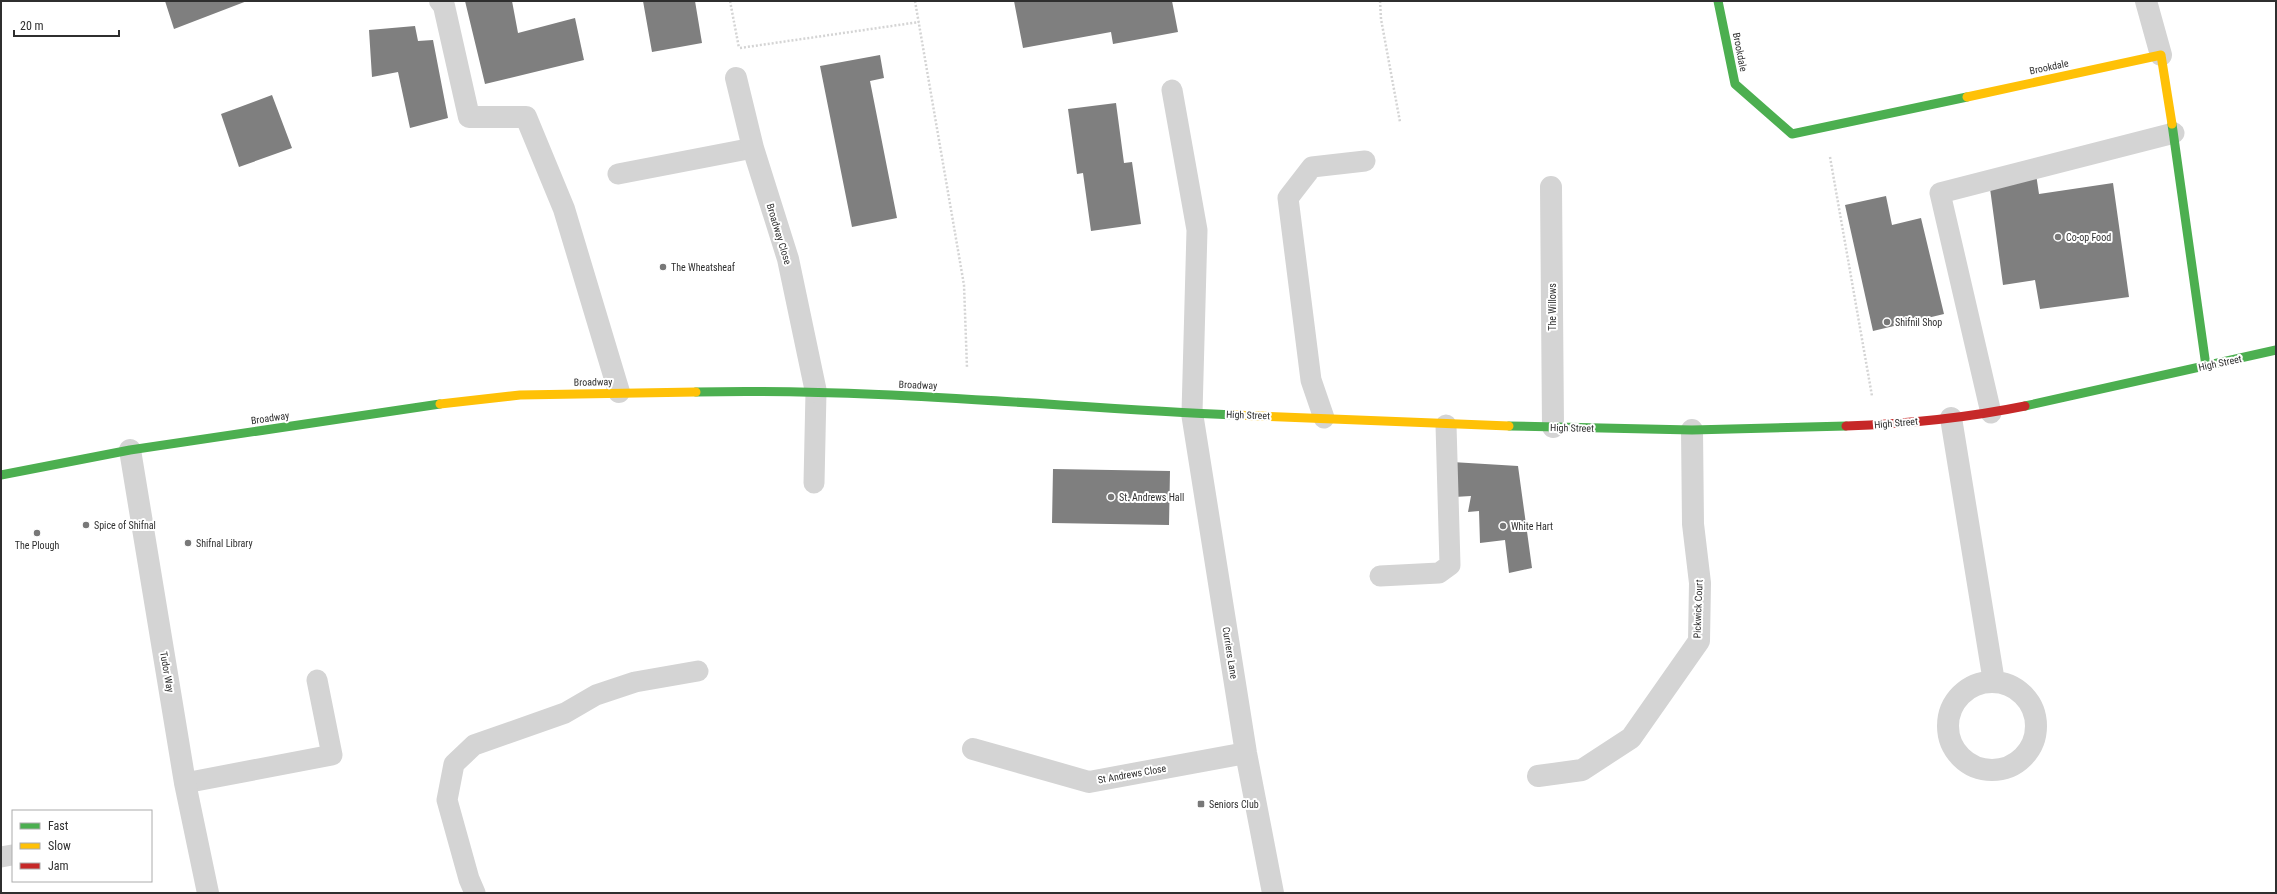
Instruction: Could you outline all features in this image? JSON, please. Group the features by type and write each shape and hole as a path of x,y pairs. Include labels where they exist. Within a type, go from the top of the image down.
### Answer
{"main road":[{"name":"Brookdale","path":"1718,1 1735,84 1792,134 2161,55"},
{"path":"2161,55 2174,133 2206,366"},
{"name":"High Street","path":"1192,412 1446,425 1692,430 1877,425 1992,413 2276,350"},
{"name":"Broadway","path":"1,475 130,450 425,406 520,395 619,392 816,392 968,398 1192,412"}],"street":[{"path":"440,1 444,6 469,117 526,117 564,209 619,392"},
{"path":"2146,1 2161,55"},
{"name":"Broadway Close","path":"736,78 753,148 788,259 816,392"},
{"name":"The Willows","path":"1551,187 1553,427"},
{"name":"Curriers Lane","path":"1192,412 1246,753 1273,893"},
{"path":"1952,418 1994,682"},
{"name":"Pickwick Court","path":"1538,776 1582,770 1631,738 1698,640 1700,583 1693,524 1692,430"},
{"name":"Tudor Way","path":"130,450 185,783 208,893"},
{"name":"St Andrews Close","path":"973,749 1089,782 1246,753"}],"lane":[{"path":"1172,90 1196,230 1192,412"},
{"path":"1992,413 1940,193 2174,133"},
{"path":"618,174 753,148"},
{"path":"1324,418 1311,380 1288,198 1312,167 1364,161"},
{"path":"814,483 816,392"},
{"path":"1380,576 1439,573 1450,565 1446,425"},
{"path":"475,893 469,879 447,800 454,764 474,745 566,713 596,695 635,682 698,671"},
{"path":"185,783 332,755 317,680"}],"path":[{"path":"730,1 739,48 736,78"},
{"path":"915,1 964,285 968,398"},
{"path":"1380,1 1400,122"},
{"path":"739,48 919,22"},
{"path":"1825,127 1877,425"}],"building":[{"path":"165,1 247,1 174,29"},
{"path":"465,1 512,1 518,33 575,18 584,60 485,84"},
{"path":"643,1 695,1 702,43 652,52"},
{"path":"1014,1 1172,1 1178,32 1113,44 1111,32 1023,48"},
{"path":"415,26 418,41 433,40 448,118 410,128 398,72 372,77 369,30"},
{"path":"880,55 884,78 870,81 897,218 852,227 820,66"},
{"path":"272,95 292,148 239,167 221,114"},
{"path":"1116,103 1124,163 1132,162 1141,224 1091,231 1083,173 1077,174 1068,109"},
{"name":"Co-op Food","path":"2036,174 2039,194 2113,183 2129,297 2040,309 2035,280 2003,285 1989,181"},
{"path":"1886,196 1892,225 1921,218 1944,314 1873,331 1845,205"},
{"name":"White Hart","path":"1452,462 1518,466 1532,568 1509,573 1505,540 1480,543 1479,511 1468,512 1471,496 1454,497"},
{"name":"St. Andrews Hall","path":"1053,469 1170,471 1169,525 1052,523"}],"traffic: fast":[{"path":"1718,1 1735,84 1792,134 1967,97"},
{"path":"2172,124 2206,366"},
{"path":"2025,406 2276,350"},
{"path":"696,392 898,395 1234,415"},
{"path":"1,475 130,450 440,404"},
{"path":"1509,426 1692,430 1846,426"}],"traffic: slow":[{"path":"1967,97 2161,55 2172,124"},
{"path":"440,404 520,395 696,392"},
{"path":"1234,415 1509,426"}],"traffic: jam":[{"path":"1846,426 1936,420 2025,406"}],"place":[{"name":"Co-op Food","path":"2058,237"},
{"name":"The Wheatsheaf","path":"663,267"},
{"name":"Shifnil Shop","path":"1887,322"},
{"name":"St. Andrews Hall","path":"1111,497"},
{"name":"Spice of Shifnal","path":"86,525"},
{"name":"White Hart","path":"1503,526"},
{"name":"The Plough","path":"37,533"},
{"name":"Shifnal Library","path":"188,543"},
{"name":"Seniors Club","path":"1201,804"}]}
